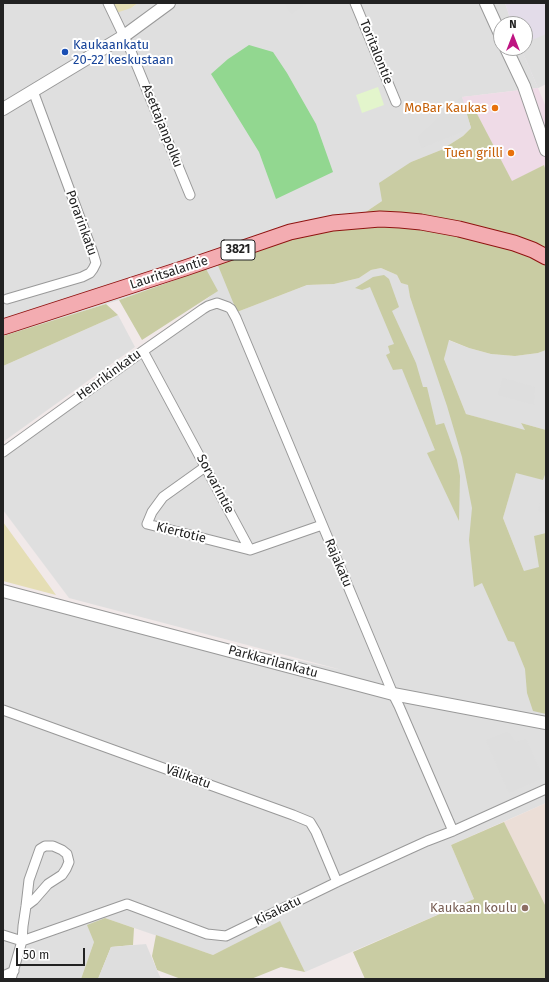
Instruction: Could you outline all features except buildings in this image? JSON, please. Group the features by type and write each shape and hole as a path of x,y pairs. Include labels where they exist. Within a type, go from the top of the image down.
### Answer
{"main road":[{"name":"Lauritsalantie","path":"3,327 290,232 333,222 400,220 422,222 459,229 514,243 546,256"},
{"name":"Lauritsalantie","path":"479,234 516,251 546,268"}],"street":[{"name":"Asettajanpolku","path":"108,3 130,49 190,195"},
{"path":"3,109 124,36 169,3"},
{"name":"Toritalontie","path":"355,3 396,102"},
{"path":"486,3 493,18"},
{"path":"510,56 524,86 546,150"},
{"name":"Porarinkatu","path":"7,299 82,277 90,273 96,263 33,91"},
{"name":"Henrikinkatu","path":"3,452 143,351 203,309 217,302"},
{"name":"Rajakatu","path":"217,302 228,306 236,318 393,694 400,706 453,831"},
{"name":"Sorvarintie","path":"143,351 250,550"},
{"name":"Kiertotie","path":"205,467 162,497 152,512 147,524 250,550"},
{"path":"250,550 322,525"},
{"name":"Parkkarilankatu","path":"3,591 393,694 546,723"},
{"name":"Välikatu","path":"3,710 281,810 310,822 316,832 337,882"},
{"name":"Kisakatu","path":"22,941 126,904 207,934 226,936 426,841 453,831 546,790"},
{"path":"3,976 13,975 22,941 26,906 29,880 40,849 46,846 52,846 62,850 67,854 69,862 66,869 62,875 48,884 34,900 26,906"},
{"path":"3,936 22,941"}],"shaded area":[{"path":"3,3 112,3 131,8 138,3 505,3 509,16 493,16 493,56 524,56 538,88 462,97 471,128 463,136 441,150 411,162 382,201 342,228 237,312 307,285 334,284 359,278 371,270 381,268 397,275 401,283 409,285 410,297 546,680 546,803 451,845 474,899 305,972 280,922 213,955 105,918 94,942 81,979 3,979 3,594 342,670 69,598 3,510 3,458 217,291 205,269 119,300 3,336"},
{"path":"112,3 138,3 131,8 116,13"},
{"path":"285,3 307,3 291,14"},
{"path":"505,3 546,3 546,84 538,88 524,56 533,56 533,16 509,16"},
{"path":"546,34 546,84 538,88 524,56 533,56 533,40"},
{"path":"538,88 546,107 546,171 544,165 512,182 474,108 465,109 462,97"},
{"path":"462,97 471,128 422,148 418,137"},
{"path":"118,315 135,347 3,442 3,366"},
{"path":"448,340 491,354 515,356 538,353 546,350 546,430 521,423 526,431 466,414 444,359"},
{"path":"503,378 535,387 534,405 498,395"},
{"path":"546,455 546,577 524,571 503,518 518,464"},
{"path":"544,489 546,490 546,514 538,511"},
{"path":"3,522 56,595 3,581"},
{"path":"506,732 509,733 515,742 526,739 543,778 509,793 486,740"},
{"name":"Kaukaan koulu","path":"546,803 546,979 470,837"},
{"path":"146,944 161,979 98,979 111,947"}],"green space":[{"path":"249,45 273,52 287,73 316,124 333,172 276,199 259,152 211,74 228,59"},
{"path":"378,87 384,105 362,113 356,95"},
{"path":"474,108 512,181 544,165 546,171 546,350 538,353 515,356 491,354 469,348 449,340 444,359 466,414 525,430 521,423 546,430 546,472 543,480 516,473 503,518 524,571 539,567 534,536 546,533 546,714 533,711 527,693 525,669 514,642 508,641 482,583 474,587 469,540 472,508 462,457 447,406 410,297 408,285 401,283 397,275 381,268 371,270 359,278 334,284 307,285 237,312 217,263 306,234 342,228 382,201 379,183 411,162 441,150 463,136 471,128 465,109"},
{"path":"206,269 218,291 142,340 119,300"},
{"path":"384,275 389,279 399,307 392,311 416,363 423,387 427,387 436,425 444,423 457,460 460,476 459,521 427,453 435,450 402,369 393,370 386,355 390,353 388,346 394,344 370,287 362,290 355,288 373,277"},
{"path":"106,304 118,315 3,366 3,336"},
{"path":"504,822 546,907 546,979 365,979 353,952 474,899 451,845"},
{"path":"105,918 134,928 133,945 111,947 98,979 81,979 94,942 87,925"},
{"path":"280,921 305,972 281,967 251,979 181,979 157,970 152,956 156,935 213,955"}],"place":[{"name":"Kaukaankatu 20-22 keskustaan","path":"65,52"},
{"name":"MoBar Kaukas","path":"495,108"},
{"name":"Tuen grilli","path":"511,153"},
{"name":"Kaukaan koulu","path":"525,908"}]}
